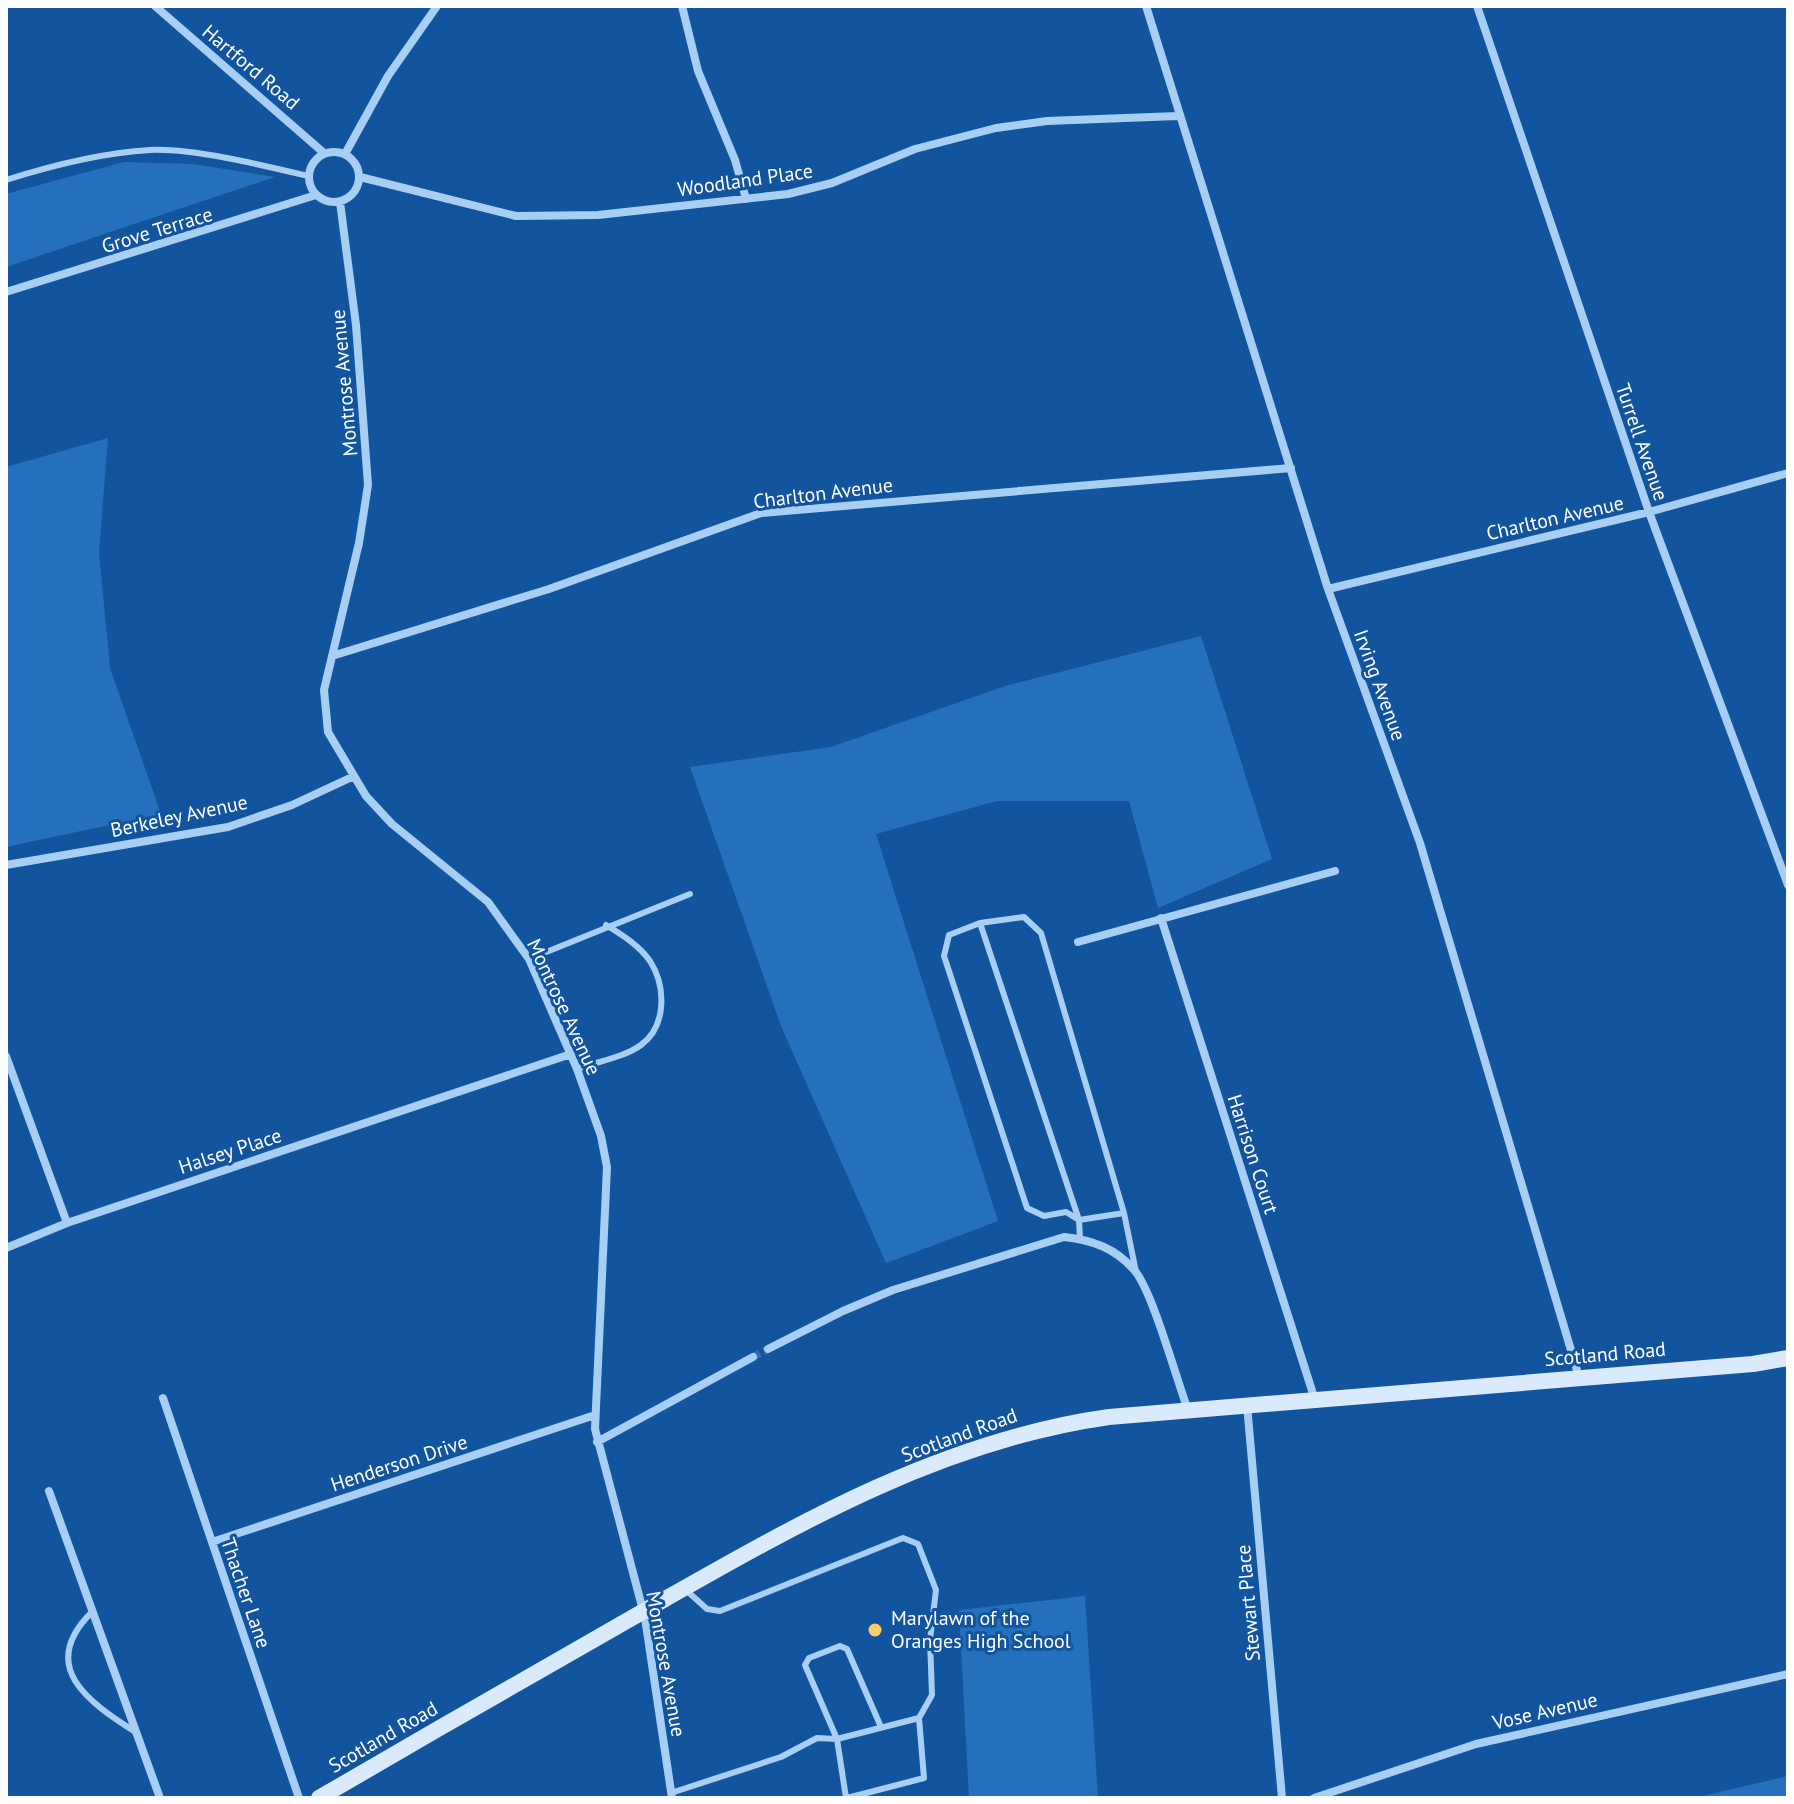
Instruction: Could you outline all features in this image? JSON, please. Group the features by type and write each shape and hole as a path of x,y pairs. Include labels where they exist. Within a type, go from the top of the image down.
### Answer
{"main road":[{"name":"Scotland Road","path":"319,1798 684,1588 831,1509 997,1439 1052,1425 1188,1410 1753,1364 1788,1358"}],"street":[{"name":"Hartford Road","path":"155,6 324,153"},
{"path":"345,154 388,76 437,6"},
{"path":"682,6 698,71 735,160 746,199"},
{"name":"Irving Avenue","path":"1146,6 1328,589 1420,843 1579,1377"},
{"name":"Turrell Avenue","path":"1477,6 1649,512 1788,885"},
{"name":"Woodland Place","path":"360,177 516,216 598,215 746,199 832,183 915,149 996,128 1047,121 1178,116"},
{"path":"324,153 345,154 356,163 360,177 354,193 340,202 323,200 316,195 308,176 313,162 324,153"},
{"name":"Grove Terrace","path":"6,292 316,195"},
{"name":"Montrose Avenue","path":"340,202 357,339 368,485 359,543 324,690 328,732 352,777 392,824 488,902 529,959 571,1054 601,1136 607,1167 595,1415 597,1442 643,1612 671,1796"},
{"name":"Charlton Avenue","path":"332,656 549,589 761,513 1291,468"},
{"name":"Charlton Avenue","path":"1328,589 1649,512 1788,473"},
{"name":"Berkeley Avenue","path":"6,865 228,827 292,805 352,777"},
{"path":"1078,942 1335,871"},
{"name":"Harrison Court","path":"1161,918 1316,1401"},
{"name":"Halsey Place","path":"6,1248 67,1223 571,1054"},
{"path":"6,1056 67,1223"},
{"path":"768,1349 893,1290 1064,1237 1092,1240 1118,1254 1136,1272 1188,1410"},
{"path":"597,1442 753,1357"},
{"name":"Thacher Lane","path":"163,1398 299,1798"},
{"name":"Stewart Place","path":"1247,1405 1282,1798"},
{"name":"Henderson Drive","path":"212,1542 595,1415"},
{"path":"49,1491 160,1798"},
{"name":"Vose Avenue","path":"1314,1798 1476,1744 1788,1674"}],"lane":[{"path":"6,180 64,161 153,150 255,163 308,176"},
{"path":"529,959 606,925 690,894"},
{"path":"1124,1213 1079,1220 1066,1212 1044,1216 1027,1208 944,956 949,935 980,923 1024,917 1041,933 1124,1213 1136,1272"},
{"path":"980,923 1079,1220 1080,1239"},
{"path":"577,1069 639,1047 659,1023 661,996 649,960 634,944 606,925"},
{"path":"684,1588 707,1609 720,1611 903,1538 913,1539 918,1544 936,1590 930,1640 932,1695 919,1718 924,1778 846,1798 837,1739 805,1665 809,1658 840,1646 847,1649 881,1727"},
{"path":"93,1611 77,1626 67,1648 70,1672 82,1694 137,1733"},
{"path":"671,1796 781,1757 817,1738 837,1739 919,1718"}],"shaded area":[{"path":"124,162 193,164 275,177 6,267 6,194"},
{"path":"108,438 99,552 110,668 161,814 6,847 6,467"},
{"path":"1201,636 1272,859 1158,908 1129,801 997,801 876,834 998,1221 886,1263 781,1026 690,767 831,747 1005,686"},
{"path":"1085,1596 1098,1798 969,1798 959,1610"},
{"path":"1788,1776 1788,1798 1694,1798"}],"tunnel":[{"path":"753,1357 768,1349"}],"place":[{"name":"Marylawn of the Oranges High School","path":"875,1630"}]}
